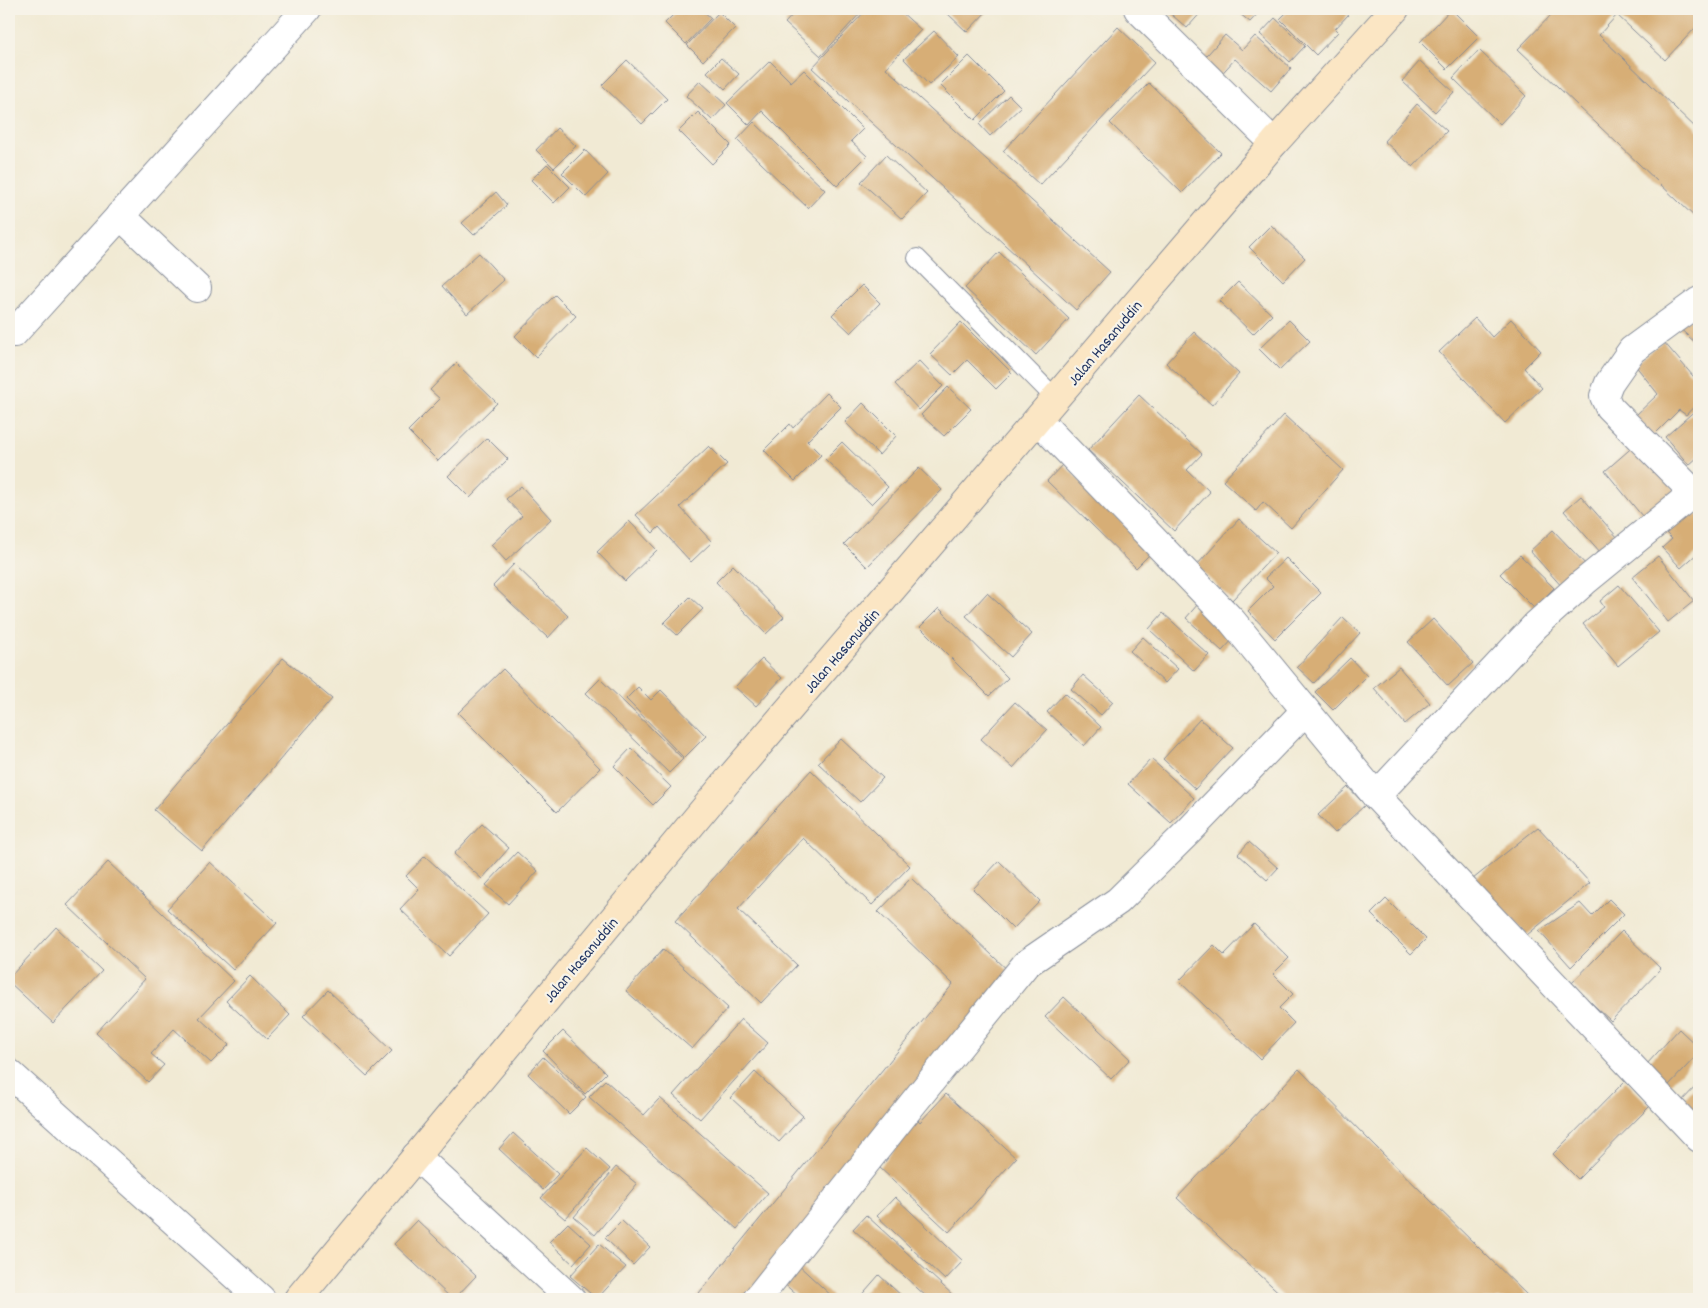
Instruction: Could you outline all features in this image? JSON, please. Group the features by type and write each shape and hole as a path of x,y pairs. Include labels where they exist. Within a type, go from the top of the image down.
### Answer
{"main road":[{"name":"Jalan Hasanuddin","path":"298,1299 719,792 1274,143 1395,9"}],"street":[{"path":"14,334 307,9"},
{"path":"1138,9 1274,143"},
{"path":"120,215 197,288"},
{"path":"1376,796 1536,625 1584,582 1682,502 1686,496 1686,485 1609,407 1604,396 1609,383 1632,350 1699,301"},
{"path":"1038,420 1232,621 1376,796 1699,1138"},
{"path":"757,1299 1026,964 1118,901 1196,824 1305,711"},
{"path":"9,1073 261,1299"},
{"path":"416,1156 571,1299"}],"lane":[{"path":"917,258 1056,399"}],"building":[{"path":"679,9 701,9 711,18 686,44 665,23"},
{"path":"798,9 864,9 821,56 785,23"},
{"path":"867,9 898,9 921,30 886,68 1110,272 1076,310 812,68"},
{"path":"951,9 989,9 967,32 947,13"},
{"path":"1165,9 1204,9 1187,28"},
{"path":"1234,9 1262,9 1250,22"},
{"path":"1290,9 1341,9 1348,15 1335,29 1338,32 1316,55 1280,19"},
{"path":"1451,9 1479,37 1447,69 1420,42"},
{"path":"1557,9 1699,9 1699,24 1665,60 1617,15 1599,35 1699,131 1699,221 1518,49"},
{"path":"719,12 735,28 703,61 687,45"},
{"path":"1275,18 1305,46 1290,62 1260,34"},
{"path":"1118,27 1155,62 1040,185 1003,151"},
{"path":"934,31 959,57 929,85 904,59"},
{"path":"1225,35 1242,50 1255,36 1291,68 1271,91 1235,59 1217,79 1199,64"},
{"path":"1479,50 1526,96 1500,124 1453,78"},
{"path":"969,56 1004,91 975,120 940,85"},
{"path":"721,58 739,74 725,89 707,72"},
{"path":"627,60 667,99 642,124 602,85"},
{"path":"770,61 791,82 804,70 863,129 851,141 867,156 837,186 762,111 749,125 727,103"},
{"path":"1420,61 1454,92 1435,112 1402,81"},
{"path":"700,81 726,105 712,120 686,96"},
{"path":"1149,83 1221,153 1182,193 1110,123"},
{"path":"1009,95 1021,107 990,136 979,124"},
{"path":"1417,104 1447,131 1413,167 1384,141"},
{"path":"698,112 731,145 712,164 679,131"},
{"path":"754,122 825,190 808,208 737,140"},
{"path":"557,128 576,146 554,168 536,150"},
{"path":"585,150 608,174 586,197 562,173"},
{"path":"886,155 927,193 902,219 861,182"},
{"path":"547,164 570,187 554,203 531,180"},
{"path":"496,192 507,205 474,235 462,223"},
{"path":"1271,225 1305,258 1283,281 1249,247"},
{"path":"999,252 1069,319 1036,355 965,288"},
{"path":"479,253 504,280 467,314 442,286"},
{"path":"1238,282 1272,315 1253,334 1219,301"},
{"path":"862,285 880,303 851,333 832,315"},
{"path":"555,295 576,316 536,357 515,336"},
{"path":"1699,315 1699,346 1676,325"},
{"path":"1475,318 1492,337 1511,319 1541,351 1524,368 1542,388 1505,423 1439,352"},
{"path":"1289,320 1310,341 1280,370 1259,349"},
{"path":"961,322 1012,373 996,389 967,360 952,375 930,354"},
{"path":"1194,332 1239,374 1212,405 1166,363"},
{"path":"1663,341 1699,383 1699,401 1686,415 1679,410 1653,436 1635,416 1658,394 1635,365"},
{"path":"919,361 943,386 919,410 895,384"},
{"path":"456,363 497,403 438,461 408,431 440,399 430,390"},
{"path":"948,387 971,409 944,436 921,415"},
{"path":"827,393 841,407 807,441 821,455 795,481 764,450 790,424 793,428"},
{"path":"1139,395 1202,454 1187,470 1210,492 1174,531 1088,450"},
{"path":"863,403 896,436 879,455 845,422"},
{"path":"1699,407 1699,456 1689,465 1665,437"},
{"path":"1284,415 1343,470 1291,528 1263,502 1256,511 1223,481"},
{"path":"487,438 508,459 470,498 448,476"},
{"path":"842,442 888,487 871,504 825,459"},
{"path":"1636,444 1679,495 1647,522 1605,471"},
{"path":"709,446 727,464 680,507 712,542 691,562 659,527 653,533 636,515"},
{"path":"1063,464 1152,552 1136,568 1047,481"},
{"path":"919,468 942,490 867,567 844,544"},
{"path":"521,486 551,519 506,561 491,545 522,516 506,499"},
{"path":"1581,496 1618,538 1601,553 1564,511"},
{"path":"1688,507 1696,516 1699,513 1699,552 1681,568 1662,548 1672,539 1663,530"},
{"path":"1239,519 1276,553 1232,600 1196,566"},
{"path":"629,521 657,550 625,581 597,552"},
{"path":"1553,530 1588,567 1564,589 1530,551"},
{"path":"1520,555 1554,588 1534,608 1500,574"},
{"path":"1658,556 1694,601 1668,622 1632,577"},
{"path":"1286,558 1321,593 1275,639 1248,611 1273,586 1265,578"},
{"path":"514,564 568,616 548,638 493,586"},
{"path":"733,565 784,617 766,634 716,582"},
{"path":"1619,585 1659,632 1618,666 1583,624 1604,607 1600,601"},
{"path":"987,593 1032,634 1011,657 966,616"},
{"path":"690,597 703,609 677,635 664,623"},
{"path":"1198,604 1235,637 1222,651 1186,618"},
{"path":"939,608 1008,678 989,696 920,627"},
{"path":"1163,613 1209,655 1194,671 1149,629"},
{"path":"1343,617 1360,633 1314,683 1297,667"},
{"path":"1433,619 1473,663 1448,686 1408,642"},
{"path":"1143,637 1178,669 1165,683 1130,651"},
{"path":"283,658 332,699 202,851 154,810"},
{"path":"1350,658 1367,676 1333,710 1315,692"},
{"path":"762,659 782,678 756,706 735,687"},
{"path":"1399,667 1430,703 1405,724 1374,688"},
{"path":"503,669 600,768 557,812 458,713"},
{"path":"1083,675 1113,702 1101,715 1071,689"},
{"path":"600,679 683,759 669,773 586,693"},
{"path":"638,687 651,700 661,690 706,736 684,758 626,699"},
{"path":"1065,693 1101,727 1084,746 1047,712"},
{"path":"1015,702 1047,730 1013,768 981,739"},
{"path":"1200,719 1233,748 1195,789 1163,759"},
{"path":"841,739 883,778 860,802 818,763"},
{"path":"631,748 671,787 653,805 614,766"},
{"path":"1151,759 1194,798 1171,823 1128,784"},
{"path":"811,770 910,866 872,905 803,838 738,909 797,965 761,1003 675,921"},
{"path":"1348,787 1365,805 1335,833 1318,815"},
{"path":"482,824 509,848 482,879 454,854"},
{"path":"1538,827 1590,883 1527,935 1473,879"},
{"path":"1249,842 1278,868 1267,880 1238,854"},
{"path":"517,852 538,871 508,904 486,885"},
{"path":"425,856 488,914 449,956 400,909 419,889 406,876"},
{"path":"999,861 1040,901 1013,929 973,889"},
{"path":"108,862 234,981 199,1018 229,1045 211,1063 174,1029 151,1054 164,1065 148,1082 96,1033 145,979 67,905"},
{"path":"210,862 277,923 233,970 167,909"},
{"path":"911,878 1014,976 748,1299 694,1299 953,984 878,912"},
{"path":"1386,899 1426,939 1411,954 1371,914"},
{"path":"1609,899 1624,914 1571,967 1539,931 1580,903 1592,916"},
{"path":"1254,924 1289,958 1273,974 1293,994 1279,1008 1294,1023 1260,1059 1179,981 1214,945 1224,955"},
{"path":"56,927 102,971 53,1023 9,982 9,978"},
{"path":"1622,931 1661,969 1611,1021 1571,984"},
{"path":"663,949 728,1008 692,1049 626,991"},
{"path":"250,976 290,1015 267,1039 226,1001"},
{"path":"328,990 392,1051 367,1076 303,1016"},
{"path":"1064,997 1130,1059 1111,1079 1045,1017"},
{"path":"741,1019 768,1043 700,1119 673,1095"},
{"path":"1679,1029 1699,1048 1699,1053 1668,1086 1646,1065"},
{"path":"563,1031 606,1073 585,1094 543,1051"},
{"path":"543,1057 586,1097 569,1114 528,1074"},
{"path":"1299,1069 1531,1299 1286,1299 1177,1198"},
{"path":"755,1072 803,1116 779,1142 731,1098"},
{"path":"605,1080 644,1115 660,1098 768,1193 737,1229 589,1097"},
{"path":"1625,1081 1650,1106 1578,1179 1553,1154"},
{"path":"1699,1083 1699,1126 1678,1105"},
{"path":"946,1094 1016,1158 949,1232 879,1167 900,1143 891,1135 911,1113 920,1122"},
{"path":"513,1133 558,1174 543,1190 499,1149"},
{"path":"587,1148 610,1169 565,1219 541,1198"},
{"path":"616,1167 637,1184 595,1235 574,1217"},
{"path":"895,1197 963,1261 945,1280 877,1216"},
{"path":"866,1215 955,1297 953,1299 929,1299 853,1229"},
{"path":"417,1220 476,1276 454,1299 394,1244"},
{"path":"622,1221 650,1247 633,1265 605,1238"},
{"path":"568,1223 591,1244 573,1264 549,1242"},
{"path":"599,1244 626,1267 597,1299 570,1276"},
{"path":"795,1262 835,1299 801,1299 779,1279"},
{"path":"879,1275 904,1298 858,1299"}]}
